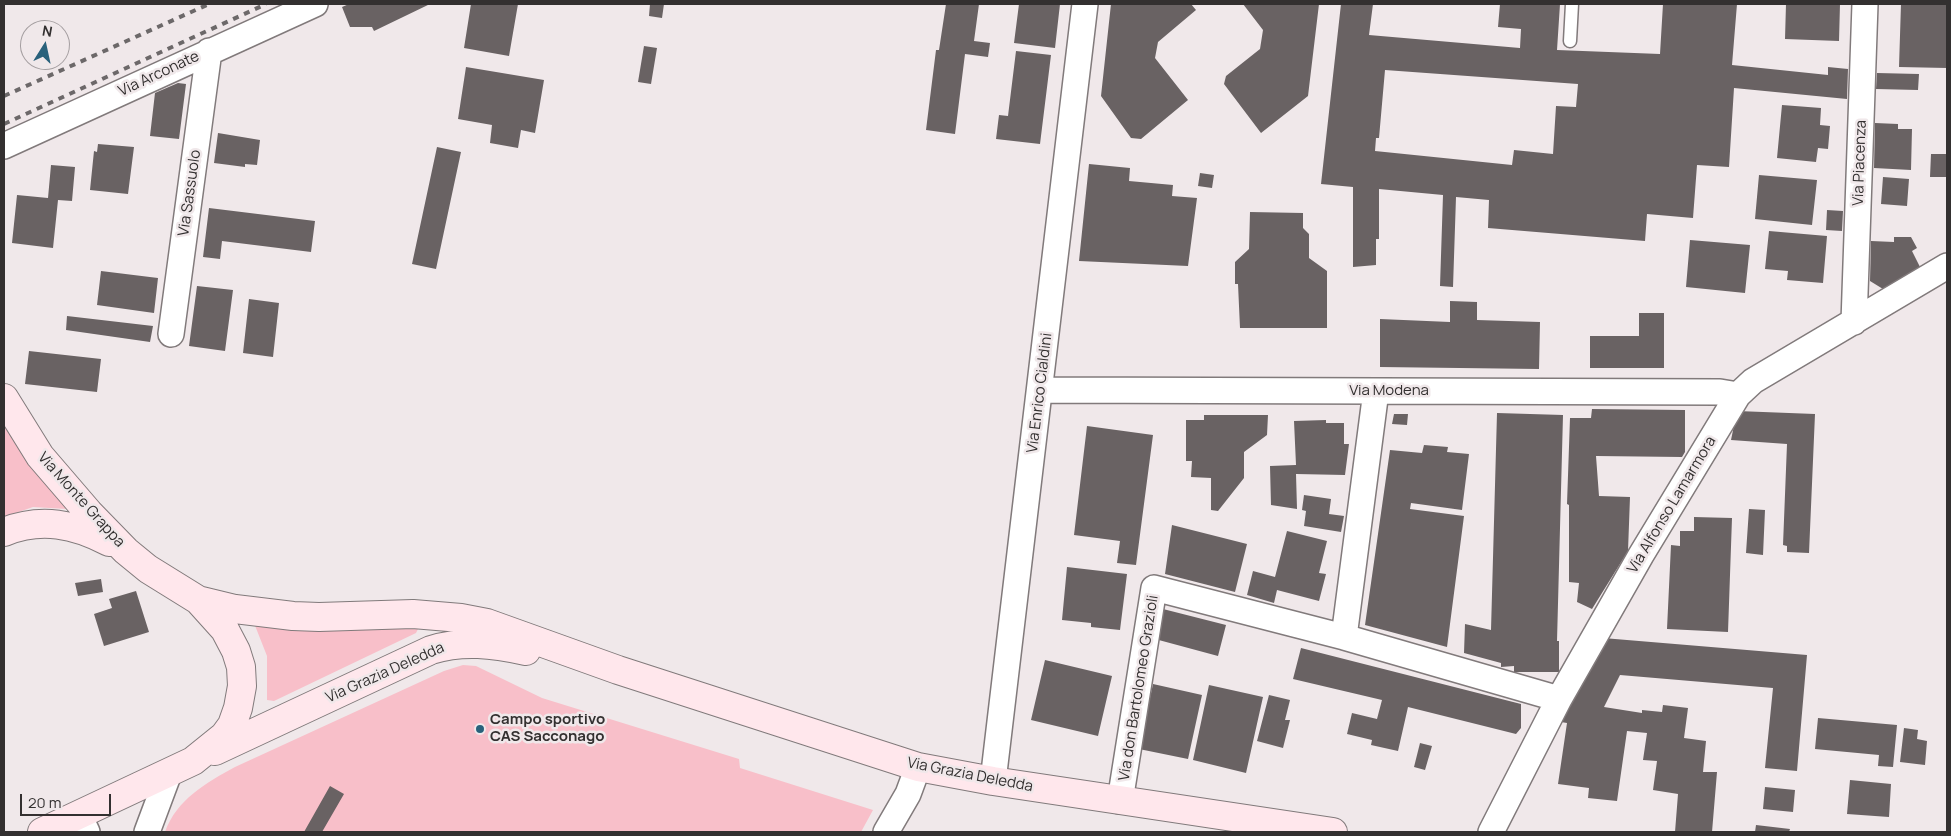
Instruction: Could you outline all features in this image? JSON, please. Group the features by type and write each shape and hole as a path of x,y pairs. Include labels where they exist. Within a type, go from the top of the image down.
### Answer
{"main road":[{"name":"Via Monte Grappa","path":"4,398 52,471 126,551"},
{"name":"Via Monte Grappa","path":"4,532 37,523 65,525 93,533 126,551 164,580 198,600 225,630 236,651 241,667 242,686 232,725 224,736 181,767 83,824 42,832"},
{"name":"Via Grazia Deledda","path":"198,600 235,609 318,618 413,614 461,618 487,623 618,670 918,767 993,782 1333,832"},
{"name":"Via Grazia Deledda","path":"181,767 416,656 447,645 500,645 618,670"}],"street":[{"name":"Via Arconate","path":"4,146 315,4"},
{"name":"Via Enrico Cialdini","path":"993,782 1085,4"},
{"name":"Via Piacenza","path":"1854,322 1865,4"},
{"name":"Via Sassuolo","path":"171,334 209,51"},
{"name":"Via Alfonso Lamarmora","path":"1491,832 1559,698 1641,555 1738,395 1753,381 1947,266"},
{"name":"Via Modena","path":"1040,390 1558,390 1720,392 1738,395"},
{"path":"1344,637 1376,391"},
{"name":"Via don Bartolomeo Grazioli","path":"1120,801 1154,588 1344,637 1559,698"},
{"path":"147,832 181,767"},
{"path":"886,832 908,794 918,767"}],"lane":[{"path":"1570,41 1572,4"}],"shaded area":[{"path":"4,416 72,503 67,509 33,507 4,517"},
{"path":"254,623 417,625 418,629 416,633 274,701 267,700 267,656"},
{"name":"Campo sportivo CAS Sacconago","path":"463,665 476,666 542,698 739,759 740,768 873,810 861,832 165,832 170,820 185,801 203,786 224,773 444,671"}],"building":[{"path":"349,4 430,4 374,31 372,27 350,27 342,7"},
{"path":"471,4 518,4 509,56 464,48"},
{"path":"650,4 664,4 662,18 649,16"},
{"path":"946,4 979,4 974,41 990,43 988,57 965,54 955,134 926,130 936,50 939,50"},
{"path":"1019,4 1060,4 1055,48 1014,43"},
{"path":"1111,4 1191,4 1196,10 1158,42 1155,58 1188,100 1141,139 1131,138 1101,96"},
{"path":"1243,4 1319,4 1308,96 1261,133 1224,84 1226,76 1260,49 1263,30"},
{"path":"1341,4 1373,4 1369,35 1520,48 1521,29 1498,27 1500,4 1560,4 1557,50 1660,54 1663,4 1737,4 1732,65 1828,75 1828,67 1848,69 1847,99 1734,88 1729,167 1697,165 1693,218 1647,214 1645,241 1488,228 1489,200 1456,197 1453,287 1440,286 1443,195 1379,189 1379,239 1376,239 1376,265 1353,267 1353,187 1321,184","holes":["1385,70 1578,84 1576,107 1556,106 1553,154 1514,150 1512,165 1375,151 1376,138 1379,138"]},
{"path":"1786,4 1840,4 1839,41 1785,39"},
{"path":"1901,4 1947,4 1947,68 1899,67"},
{"path":"644,46 657,48 651,84 638,82"},
{"path":"1016,51 1051,55 1040,144 996,139 999,115 1008,116"},
{"path":"466,67 544,80 535,133 521,130 518,148 490,143 492,125 458,119"},
{"path":"1877,73 1919,74 1918,90 1876,89"},
{"path":"178,83 186,84 179,139 150,136 155,93"},
{"path":"1782,105 1821,108 1820,125 1830,126 1828,149 1818,148 1816,162 1777,158"},
{"path":"1875,123 1898,124 1898,129 1912,129 1911,170 1874,168"},
{"path":"218,133 260,140 257,165 245,164 245,167 214,163"},
{"path":"98,144 134,147 128,194 90,190 94,151 97,152"},
{"path":"437,147 461,152 436,269 412,264"},
{"path":"1931,154 1947,154 1947,177 1930,177"},
{"path":"1089,164 1130,168 1129,181 1173,185 1172,196 1197,198 1188,266 1079,261"},
{"path":"51,165 75,167 72,201 58,200 53,248 12,243 17,195 48,198"},
{"path":"1200,173 1214,175 1212,188 1198,186"},
{"path":"1759,175 1817,180 1812,225 1755,219"},
{"path":"1883,177 1909,179 1907,206 1881,204"},
{"path":"209,208 315,221 311,252 222,241 220,259 203,257"},
{"path":"1827,210 1843,211 1842,231 1826,230"},
{"path":"1250,212 1303,213 1303,228 1309,234 1309,258 1327,271 1327,328 1240,328 1238,284 1235,284 1235,262 1249,249"},
{"path":"1769,231 1827,236 1823,283 1787,280 1788,271 1765,269"},
{"path":"1894,237 1911,237 1917,248 1912,251 1920,267 1883,289 1870,281 1871,241 1894,242"},
{"path":"1690,240 1750,245 1745,293 1686,287"},
{"path":"101,271 158,278 154,313 97,305"},
{"path":"197,286 233,290 225,351 189,346"},
{"path":"249,299 279,303 273,357 243,353"},
{"path":"1450,301 1477,302 1477,320 1540,322 1539,369 1380,367 1380,319 1450,322"},
{"path":"1639,313 1664,313 1664,368 1590,368 1590,336 1639,336"},
{"path":"67,316 153,326 150,342 66,330"},
{"path":"29,351 101,359 97,392 25,384"},
{"path":"1592,409 1685,410 1685,452 1682,457 1596,456 1599,496 1630,497 1628,551 1592,609 1577,602 1579,583 1569,582 1569,505 1567,504 1570,418 1591,418"},
{"path":"1737,411 1815,414 1809,553 1787,552 1787,546 1783,545 1787,444 1731,440"},
{"path":"1497,413 1563,415 1557,641 1559,641 1559,672 1514,672 1514,666 1501,667 1501,663 1464,653 1465,624 1491,630"},
{"path":"1394,414 1408,414 1407,425 1392,424"},
{"path":"1204,415 1268,415 1267,435 1244,452 1244,478 1218,511 1211,510 1211,478 1191,477 1192,461 1186,461 1186,420 1204,420"},
{"path":"1326,420 1326,423 1344,423 1344,444 1349,444 1345,475 1296,474 1297,509 1271,505 1270,466 1296,465 1294,421"},
{"path":"1087,426 1153,435 1136,565 1117,563 1120,541 1074,535"},
{"path":"1424,445 1448,447 1447,452 1469,454 1462,510 1411,503 1410,509 1464,516 1447,647 1365,625 1390,450 1422,453"},
{"path":"1304,495 1331,499 1329,514 1344,516 1341,532 1304,526 1306,511 1302,510"},
{"path":"1749,509 1765,510 1763,555 1746,553"},
{"path":"1694,517 1732,518 1728,632 1667,629 1671,545 1680,546 1680,531 1694,531"},
{"path":"1172,525 1247,544 1235,592 1165,574"},
{"path":"1287,531 1327,541 1319,573 1326,574 1319,601 1277,590 1274,603 1247,595 1253,571 1275,577"},
{"path":"1067,567 1127,574 1120,630 1091,627 1091,623 1062,620"},
{"path":"101,579 103,592 78,596 75,583"},
{"path":"136,591 149,632 104,646 94,614 112,608 109,599"},
{"path":"1163,609 1226,625 1218,656 1155,639"},
{"path":"1603,638 1807,655 1797,771 1765,768 1773,688 1620,675 1604,707 1642,713 1642,710 1662,712 1663,705 1688,708 1684,738 1706,741 1703,772 1717,772 1712,832 1675,832 1678,794 1653,790 1657,761 1643,760 1647,733 1627,731 1617,801 1588,798 1589,788 1558,784 1567,723 1561,722"},
{"path":"1301,648 1521,704 1521,728 1516,734 1408,707 1398,751 1371,745 1372,740 1347,734 1352,713 1377,719 1382,700 1293,679"},
{"path":"1045,660 1112,676 1098,736 1031,720"},
{"path":"1153,684 1202,695 1188,759 1139,749"},
{"path":"1209,685 1263,697 1246,773 1193,760"},
{"path":"1269,695 1290,700 1285,720 1290,720 1283,748 1257,741"},
{"path":"1818,718 1897,725 1893,767 1878,766 1879,755 1815,749"},
{"path":"1904,728 1918,730 1917,739 1927,741 1925,765 1900,762"},
{"path":"1420,743 1432,746 1425,770 1414,767"},
{"path":"1850,780 1891,784 1889,817 1847,814"},
{"path":"330,786 344,794 322,832 304,832"},
{"path":"1765,787 1795,790 1793,812 1763,809"},
{"path":"1756,825 1790,829 1789,832 1755,832"}],"railway":[{"path":"4,96 209,4"},
{"path":"4,124 266,4"}],"place":[{"name":"Campo sportivo CAS Sacconago","path":"480,729"}]}
